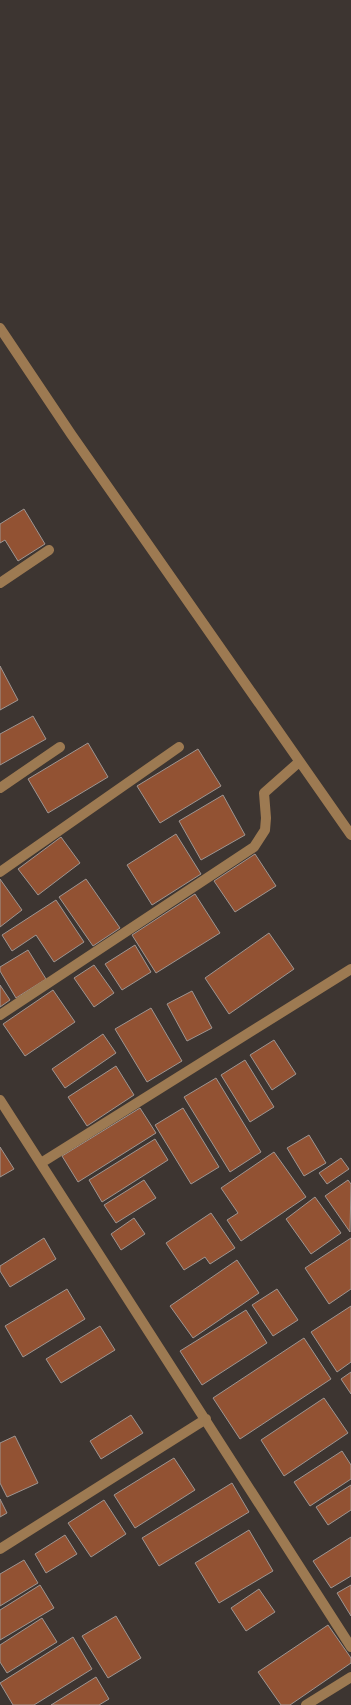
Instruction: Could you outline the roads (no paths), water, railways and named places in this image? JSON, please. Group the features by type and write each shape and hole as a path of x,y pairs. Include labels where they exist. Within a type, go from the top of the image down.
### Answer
{"street":[{"path":"0,328 76,441 351,835"},
{"path":"0,583 49,550"},
{"path":"0,788 60,747"},
{"path":"0,872 180,747"},
{"path":"0,1015 254,846 265,830 266,818 264,793 299,762"},
{"path":"41,1163 351,969"},
{"path":"0,1100 351,1647"},
{"path":"0,1549 206,1420"},
{"path":"306,1705 351,1677"}]}
